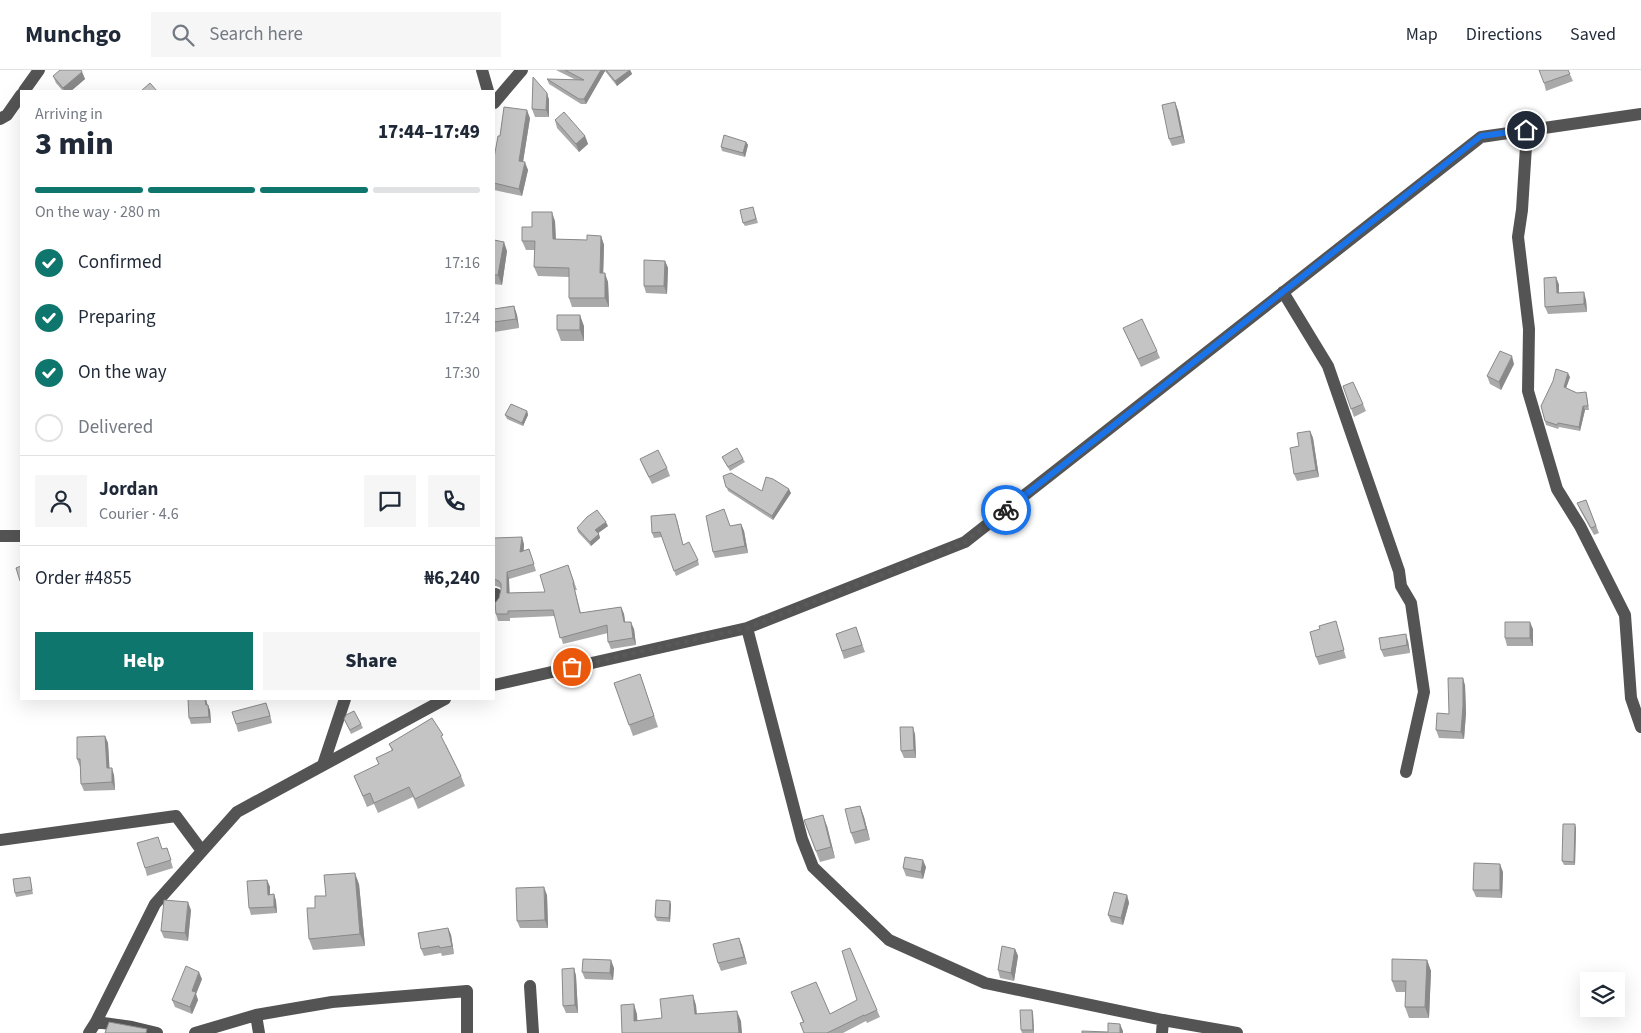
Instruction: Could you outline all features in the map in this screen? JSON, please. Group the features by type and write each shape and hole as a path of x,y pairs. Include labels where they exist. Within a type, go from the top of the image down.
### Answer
{"street":[{"path":"25,90 39,70"},
{"path":"482,70 488,90"},
{"path":"495,102 522,70"},
{"path":"0,119 8,115 20,97"},
{"path":"495,685 747,628 965,542 1481,136 1641,114"},
{"path":"1526,130 1522,210 1518,237 1529,329 1528,391 1557,489 1580,526 1624,615 1632,698 1641,727"},
{"path":"1283,292 1328,366 1400,571 1401,586 1410,603 1424,692 1406,772"},
{"path":"0,536 20,536"},
{"path":"747,628 802,839 813,867 889,940 984,983 1162,1020 1237,1033"},
{"path":"323,765 345,700"},
{"path":"157,1033 132,1027 92,1028 155,904 238,812 443,700"},
{"path":"0,840 176,816 202,851"},
{"path":"530,986 533,1033"},
{"path":"195,1033 256,1015 332,1002 467,991 467,1033"},
{"path":"256,1015 259,1033"},
{"path":"1162,1020 1162,1033"}],"building":[{"path":"60,70 81,70 82,72 63,88 53,76"},
{"path":"565,70 601,70 584,99 579,99 547,79 584,80"},
{"path":"606,70 630,70 615,81"},
{"path":"1539,70 1568,70 1570,74 1544,83"},
{"path":"533,77 547,93 546,110 532,109"},
{"path":"150,83 156,90 142,90"},
{"path":"1175,102 1182,136 1169,139 1162,105"},
{"path":"504,107 527,110 519,161 525,162 519,189 495,183 495,152 498,136 500,136"},
{"path":"564,112 585,136 576,144 555,120"},
{"path":"724,135 746,142 743,153 721,147"},
{"path":"753,207 756,219 743,223 740,210"},
{"path":"532,212 552,212 553,239 587,240 587,235 601,236 600,273 605,273 605,298 569,298 569,268 534,267 535,241 522,241 522,227 532,227"},
{"path":"495,240 504,242 498,275 495,275"},
{"path":"644,260 665,261 664,286 644,286"},
{"path":"1556,277 1557,293 1584,292 1584,304 1545,307 1544,278"},
{"path":"514,306 516,319 495,322 495,309"},
{"path":"557,315 580,315 580,330 557,330"},
{"path":"1142,319 1157,351 1138,359 1123,328"},
{"path":"1500,351 1512,356 1499,382 1487,376"},
{"path":"1556,369 1568,373 1564,387 1577,393 1586,392 1588,406 1583,406 1579,427 1558,423 1557,425 1545,421 1541,406 1553,381"},
{"path":"1353,382 1363,404 1351,409 1343,386"},
{"path":"511,404 527,411 522,423 505,415"},
{"path":"1310,431 1316,470 1294,474 1290,448 1299,446 1297,433"},
{"path":"737,448 743,459 728,467 722,457"},
{"path":"658,450 667,468 649,477 640,459"},
{"path":"731,473 762,491 766,477 789,489 772,516 726,487 723,476"},
{"path":"1586,500 1596,526 1591,528 1577,503"},
{"path":"724,509 730,526 741,524 745,546 713,552 706,516"},
{"path":"597,510 606,522 595,530 599,534 590,542 577,528"},
{"path":"675,514 683,545 689,542 698,560 674,571 660,532 652,533 651,516"},
{"path":"522,537 520,552 529,549 534,564 507,572 507,593 545,592 540,575 568,565 580,613 621,607 624,622 631,622 633,638 608,642 607,625 560,638 553,610 508,611 508,614 496,614 495,603 499,598 501,584 495,579 495,538"},
{"path":"20,566 20,581 16,568"},
{"path":"1336,621 1344,650 1316,657 1310,632 1320,629 1319,626"},
{"path":"1505,622 1530,622 1530,638 1505,638"},
{"path":"856,627 862,645 842,651 836,634"},
{"path":"1406,634 1407,645 1381,650 1379,638"},
{"path":"640,674 654,716 629,725 614,683"},
{"path":"1448,678 1463,678 1461,732 1436,730 1437,713 1449,714"},
{"path":"188,700 205,700 206,705 208,705 209,717 189,718"},
{"path":"266,703 270,716 236,724 232,712"},
{"path":"354,711 361,724 350,730 344,719 346,715"},
{"path":"432,718 443,735 441,736 461,776 415,799 409,787 374,803 370,793 363,796 354,776 379,764 376,758 393,750 389,744"},
{"path":"900,727 913,727 914,750 901,751"},
{"path":"105,736 107,768 112,768 112,782 81,784 80,759 77,759 77,737"},
{"path":"860,806 866,829 851,833 845,809"},
{"path":"823,815 831,847 816,851 804,820"},
{"path":"1563,824 1575,824 1574,862 1562,861"},
{"path":"158,837 162,849 167,848 171,860 145,868 137,843"},
{"path":"905,857 923,860 921,872 903,868"},
{"path":"1474,863 1500,864 1500,890 1473,890"},
{"path":"355,873 360,934 309,939 307,908 315,908 315,896 326,896 324,875"},
{"path":"30,877 32,890 15,893 13,879"},
{"path":"267,880 268,895 274,894 274,907 249,908 247,881"},
{"path":"544,887 545,920 517,921 516,888"},
{"path":"1114,892 1127,895 1121,918 1108,915"},
{"path":"164,900 188,902 185,933 161,931"},
{"path":"656,900 670,901 669,918 655,917"},
{"path":"448,928 452,946 421,949 418,933"},
{"path":"739,938 744,957 718,963 713,944"},
{"path":"1002,946 1015,949 1011,973 998,970"},
{"path":"850,948 877,1010 827,1033 804,1033 800,1023 804,1022 791,992 816,982 830,1014 857,1000 842,951"},
{"path":"583,959 611,960 610,973 582,972"},
{"path":"1392,959 1427,960 1425,1007 1405,1007 1406,981 1392,981"},
{"path":"186,966 199,972 192,991 196,992 190,1007 172,1000"},
{"path":"574,968 575,1005 563,1006 562,969"},
{"path":"693,995 695,1014 737,1011 739,1033 622,1033 621,1005 634,1004 634,1021 662,1018 660,999"},
{"path":"1020,1010 1032,1010 1033,1030 1021,1030"},
{"path":"109,1022 147,1029 146,1033 105,1033"},
{"path":"1108,1023 1120,1024 1120,1033 1082,1033 1082,1031 1108,1032"}],"way so far":[{"path":"572,667 747,628 965,542 1006,510"}],"route":[{"path":"1006,510 1481,136 1526,130"}]}
